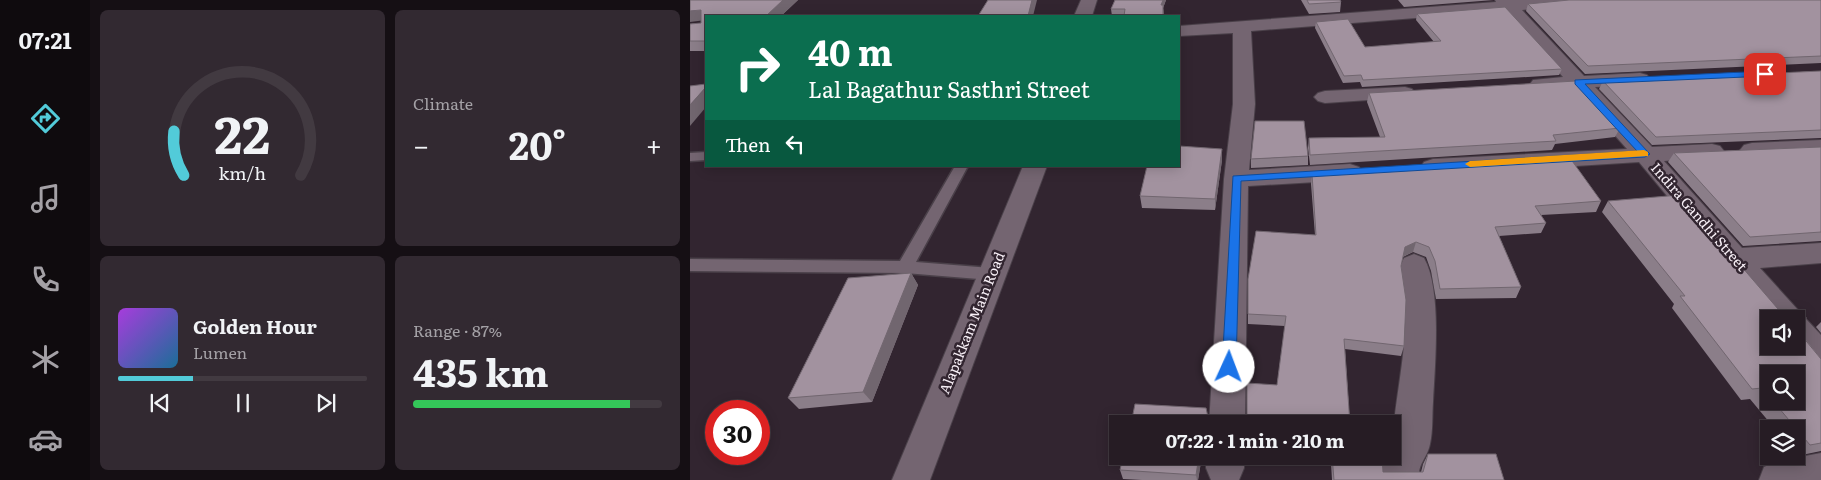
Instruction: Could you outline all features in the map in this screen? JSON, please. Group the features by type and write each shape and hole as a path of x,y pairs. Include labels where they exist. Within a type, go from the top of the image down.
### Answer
{"street":[{"path":"1083,15 1089,0"},
{"path":"1180,32 1506,3 1572,0"},
{"name":"Indira Gandhi Street","path":"1506,3 1645,154 1779,310"},
{"path":"1226,415 1236,178 1244,104 1242,27"},
{"path":"1520,86 1656,79"},
{"path":"1325,98 1422,92"},
{"path":"1416,168 1645,154 1821,147"},
{"name":"Alapakkam Main Road","path":"911,480 1035,167"},
{"path":"1236,178 1376,170"},
{"path":"1736,258 1821,253"},
{"path":"1400,480 1400,467 1412,445 1418,355 1420,311 1414,265"},
{"path":"1805,340 1821,358"},
{"path":"1778,480 1821,471"}],"lane":[{"path":"690,157 705,156"},
{"path":"905,267 961,167"},
{"path":"690,265 905,267 991,274"}],"building":[{"path":"690,0 783,0 767,15 705,15 705,41 690,41 690,24 701,23 701,10 690,11"},
{"path":"988,0 1032,0 1028,15 979,15"},
{"path":"1115,0 1163,0 1161,5 1163,5 1163,15 1124,15 1125,9 1111,9"},
{"path":"1307,0 1340,0 1341,2 1309,4"},
{"path":"1569,0 1821,0 1821,56 1588,66 1528,4"},
{"path":"1505,7 1562,69 1363,80 1361,75 1344,76 1316,22 1348,19 1365,47 1441,41 1417,14"},
{"path":"1821,71 1821,130 1656,137 1603,81"},
{"path":"1576,81 1620,128 1553,135 1556,141 1310,155 1309,138 1385,137 1369,93"},
{"path":"705,84 705,88 690,105 690,86"},
{"path":"1255,121 1304,121 1308,156 1251,159"},
{"path":"1180,146 1222,149 1215,199 1140,196 1147,167 1180,167"},
{"path":"1821,147 1821,232 1750,237 1674,153"},
{"path":"1570,158 1601,201 1535,206 1546,223 1495,227 1521,287 1440,289 1435,261 1429,247 1416,242 1405,247 1401,266 1406,300 1404,346 1344,339 1349,415 1247,415 1247,383 1277,385 1286,316 1248,314 1248,279 1256,231 1316,235 1312,174"},
{"path":"1680,195 1778,309 1787,309 1760,310 1760,355 1805,355 1805,340 1821,359 1821,443 1810,445 1805,439 1805,420 1789,420 1781,410 1805,410 1805,365 1760,365 1760,388 1752,389 1680,296 1685,296 1608,201"},
{"path":"911,273 863,392 788,398 848,278"},
{"path":"1805,317 1806,317 1806,333"},
{"path":"1135,404 1206,408 1208,415 1133,415"},
{"path":"1428,454 1496,454 1504,480 1334,480 1333,465 1383,465 1383,472 1423,472"},
{"path":"1121,465 1198,465 1196,475 1120,470"}],"slow traffic":[{"path":"1470,164 1644,153"}],"route":[{"path":"1229,367 1236,178 1645,154 1578,82 1765,74"}]}
